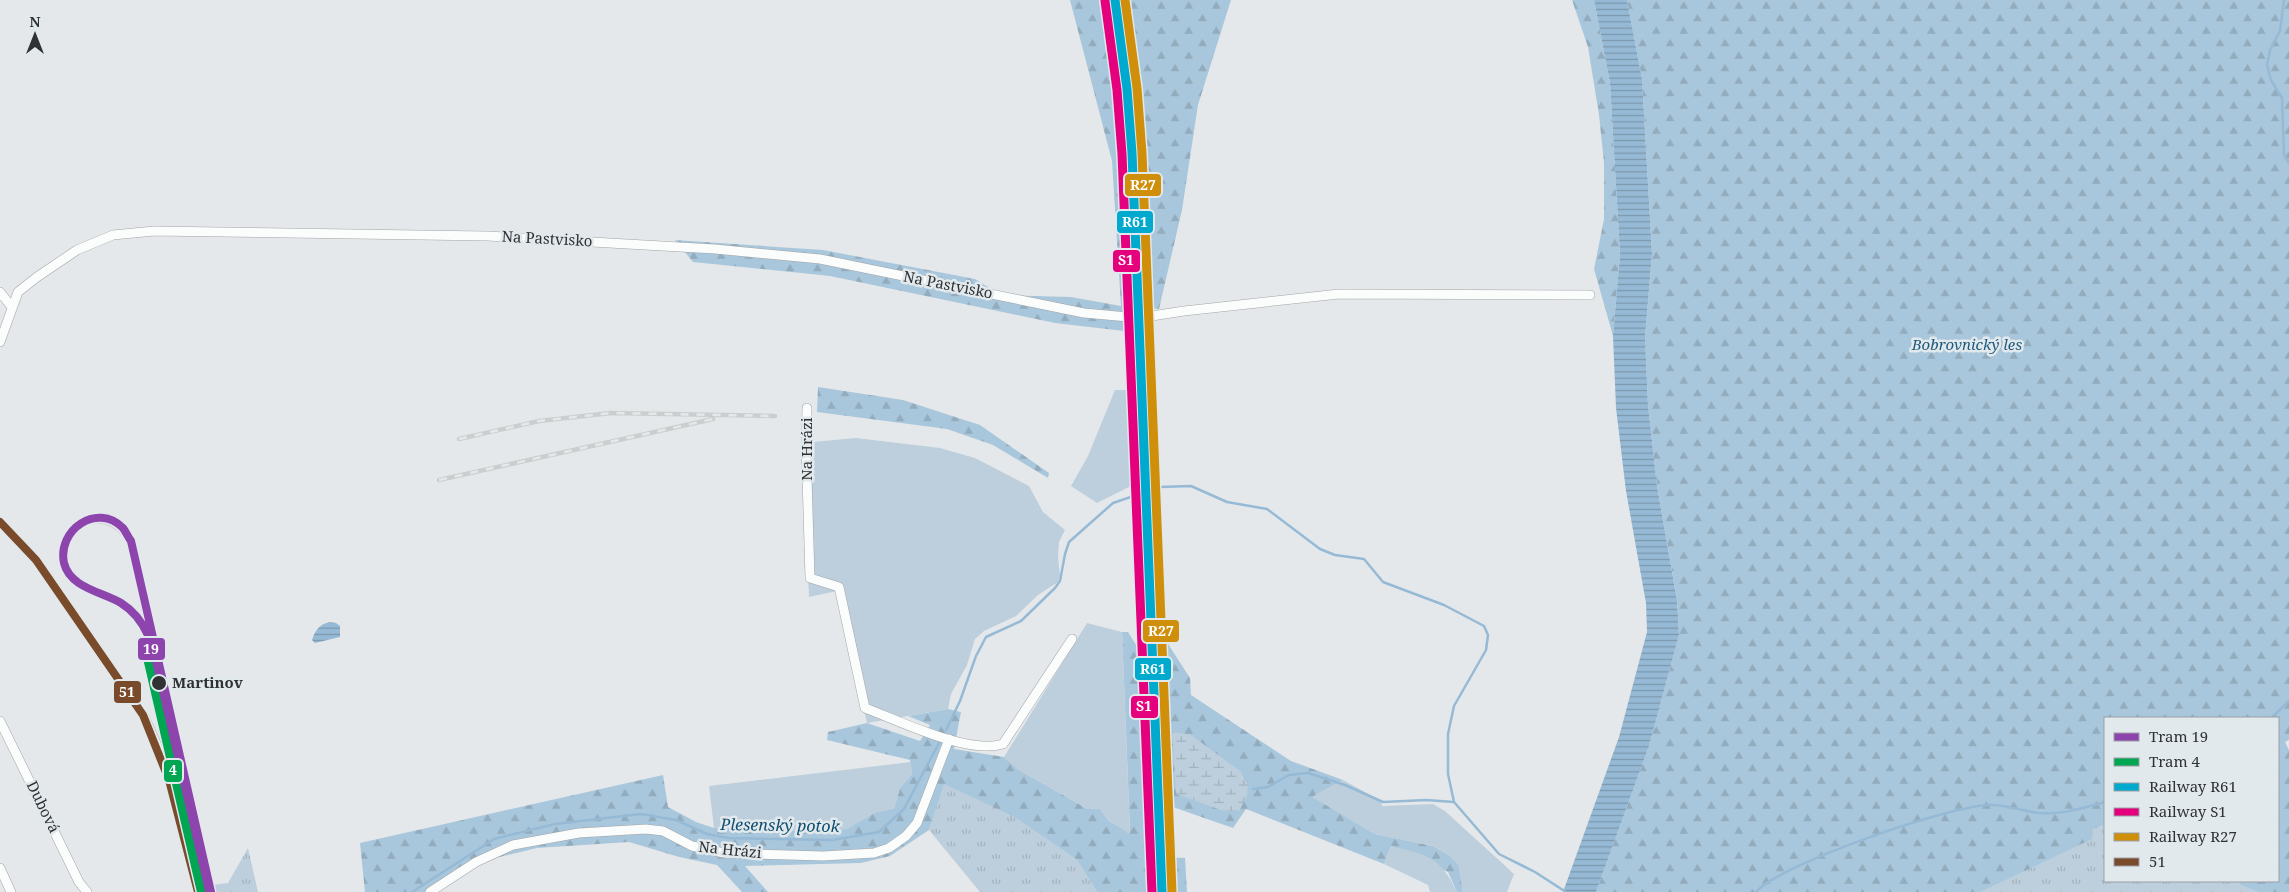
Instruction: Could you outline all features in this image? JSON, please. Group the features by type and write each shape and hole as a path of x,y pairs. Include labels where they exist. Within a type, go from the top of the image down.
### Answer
{"street":[{"name":"Na Pastvisko","path":"0,342 11,306 18,292 37,276 77,250 113,235 154,231 487,236 715,249 820,259 1084,313 1139,318 1184,310 1339,294 1590,295"},
{"path":"0,292 11,306"},
{"name":"Na Hrázi","path":"807,408 806,443 810,578 839,588 865,708 949,739 991,748 1003,744 1072,639"},
{"path":"0,522 25,546 36,560 144,715 163,756 171,782 198,892"},
{"name":"Dubová","path":"0,721 80,882 87,892"},
{"name":"Na Hrázi","path":"430,892 476,862 513,844 578,833 646,829 663,831 692,846 724,852 823,856 874,854 889,848 906,836 917,823 949,739"},
{"path":"0,868 12,892"}],"green space":[{"path":"1070,0 1105,0 1117,59 1132,308 1124,331 1055,323 830,276 693,262 675,240 823,250 975,279 1001,295 1071,297 1121,306 1112,161"},
{"path":"1119,0 1231,0 1198,105 1182,210 1159,309 1144,308 1129,47"},
{"path":"1572,0 1594,0 1610,83 1620,254 1613,336 1594,269 1604,219 1604,163 1599,115 1588,47"},
{"name":"Bobrovnický les","path":"1627,0 2289,0 2289,740 2285,742 2289,750 2289,892 2258,892 2240,885 2240,882 2279,882 2279,717 2104,717 2104,825 2093,829 2092,839 1981,892 1596,892 1649,746 1679,635 1677,599 1657,486 1648,405 1645,337 1652,254 1642,79"},
{"path":"818,387 903,400 980,425 1049,473 1048,478 993,445 947,429 817,412"},
{"path":"1115,390 1133,390 1133,485 1097,503 1071,486 1088,456"},
{"path":"856,438 940,448 975,458 1029,486 1043,512 1065,530 1059,542 1060,576 1058,582 1038,595 1016,616 984,631 975,639 967,665 951,694 948,709 867,723 837,591 809,597 802,443"},
{"path":"1087,623 1122,632 1130,834 1109,821 1100,809 1088,809 1019,770 1004,757"},
{"path":"1122,632 1128,632 1138,648 1149,892 1097,892 1077,860 1014,817 944,784 929,830 890,856 861,863 745,866 768,892 742,892 717,865 679,857 629,842 537,848 478,862 438,892 365,892 360,843 663,775 668,807 696,822 714,828 756,829 768,832 846,829 874,813 894,808 900,788 912,774 910,760 827,740 828,732 867,723 920,741 930,725 908,716 948,709 961,712 954,749 1004,757 1019,770 1088,809 1100,809 1109,821 1130,833"},
{"path":"1161,633 1190,678 1191,695 1291,761 1343,780 1313,797 1375,834 1433,846 1449,855 1459,865 1463,892 1457,892 1448,872 1391,846 1384,864 1246,809 1233,828 1167,805 1168,857 1185,858 1187,892 1166,892 1162,804 1167,804"},
{"path":"1172,732 1191,735 1240,771 1248,784 1247,796 1239,811 1224,811 1176,794"},
{"path":"911,762 912,774 900,788 894,808 874,813 846,829 768,832 741,827 714,828 709,786"},
{"path":"1343,780 1381,801 1382,806 1433,804 1445,811 1514,874 1507,892 1463,892 1459,866 1449,855 1433,846 1375,834 1312,797"},
{"path":"943,783 1014,817 1077,860 1097,892 980,892 929,830"},
{"path":"2104,825 2104,882 2240,882 2240,885 2258,892 1981,892 2091,839 2093,829"},
{"path":"1391,846 1431,859 1445,871 1457,892 1430,892 1428,885 1384,864"},
{"path":"248,848 258,892 214,892 213,885 228,883"}],"shaded area":[{"path":"1594,0 1627,0 1642,79 1652,254 1645,337 1648,405 1657,486 1677,600 1679,635 1649,746 1596,892 1563,892 1619,737 1647,632 1646,603 1626,491 1616,408 1613,336 1620,254 1610,83"},
{"path":"330,622 340,626 340,637 315,643 312,640 316,630 323,624"}],"waterway":[{"path":"2284,0 2280,31 2270,50 2267,65 2271,80 2282,98 2284,155 2289,163"},
{"name":"Plesenský potok","path":"946,730 960,701 976,656 986,637 1021,621 1055,588 1060,581 1069,542 1113,503 1160,487 1191,486 1227,502 1267,509 1320,549 1335,555 1364,559 1383,582 1444,605 1484,626 1488,635 1486,650 1454,706 1448,734 1448,774 1454,802 1499,854 1535,872 1566,892"},
{"path":"2272,717 2289,701"},
{"name":"Plesenský potok","path":"412,892 494,839 555,824 641,814 676,820 707,834 728,838 832,840 879,832 904,809 939,743"},
{"path":"1253,789 1268,787 1289,775 1308,773 1345,785 1383,802 1426,800 1454,802"},
{"path":"1756,892 1771,880 1830,852 1939,815 1989,805 2038,813 2055,813 2104,802"}],"tram line":[{"name":"19","path":"206,892 148,635 134,613 114,599 80,584 67,571 64,563 63,551 67,540 81,523 91,519 102,518 113,521 123,528 131,541 211,892"},
{"path":"98,592 72,570 67,556 68,543 75,533 86,525 99,523 112,527 125,540 136,561"},
{"name":"4","path":"145,649 201,892"}],"railway":[{"path":"459,439 539,421 611,413 775,416"},
{"path":"439,480 713,419"}],"rail line":[{"name":"R61","path":"1115,0 1127,89 1132,153 1162,892"},
{"name":"R27","path":"1125,0 1137,88 1142,153 1172,892"},
{"name":"S1","path":"1105,1 1117,90 1122,154 1152,892"}],"transit line":[{"name":"51","path":"0,522 36,560 143,715 169,780 198,892"}],"place":[{"name":"Martinov","path":"159,683"}]}
